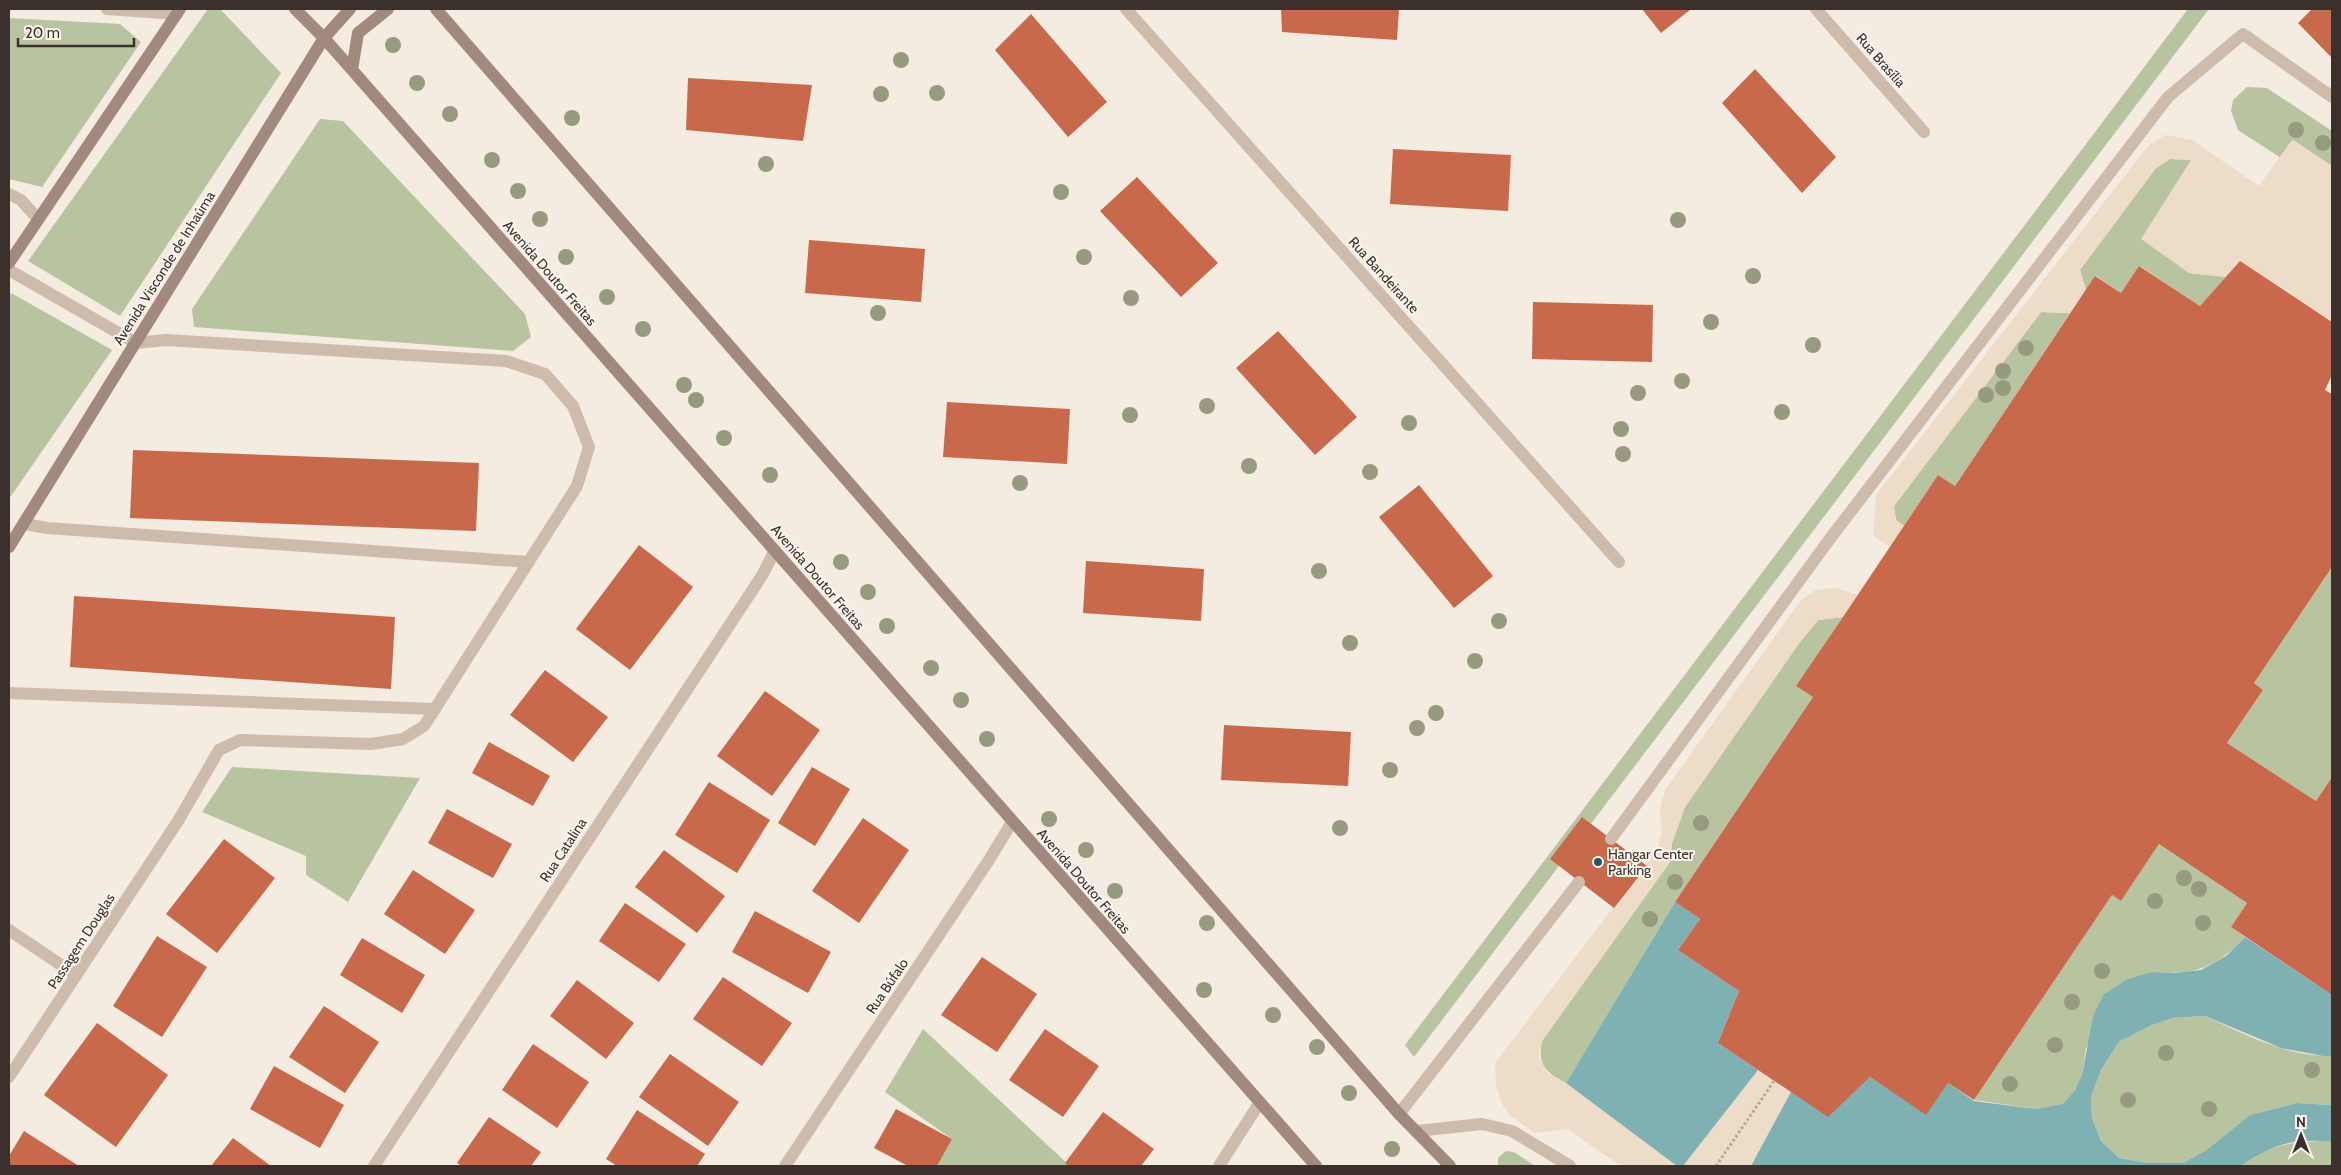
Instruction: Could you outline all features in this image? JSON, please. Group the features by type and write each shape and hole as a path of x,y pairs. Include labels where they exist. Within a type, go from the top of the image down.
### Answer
{"main road":[{"name":"Avenida Doutor Freitas","path":"295,9 324,38 1316,1166"},
{"name":"Avenida Visconde de Inhaúma","path":"9,547 324,38 350,9"},
{"path":"352,70 358,33 388,9"},
{"path":"436,9 1399,1114 1450,1166"},
{"path":"9,263 178,11"}],"street":[{"path":"107,9 178,11"},
{"name":"Rua Bandeirante","path":"1126,9 1620,562"},
{"name":"Rua Brasília","path":"1816,9 1924,132"},
{"path":"1611,839 1835,532 2168,97 2243,34 2332,97"},
{"path":"9,194 21,200 38,219"},
{"path":"9,270 136,343"},
{"name":"Passagem Douglas","path":"9,1077 12,1063 76,975 178,821 219,750 240,740 371,744 403,739 424,726 577,486 589,447 573,406 545,374 506,361 166,340 136,343"},
{"path":"24,524 57,529 530,562"},
{"name":"Rua Catalina","path":"374,1166 763,574 775,550"},
{"path":"9,694 435,709"},
{"name":"Rua Búfalo","path":"785,1166 989,860 1012,822"},
{"path":"1399,1114 1580,882"},
{"path":"9,930 76,975"},
{"path":"1219,1166 1260,1102"},
{"path":"1417,1131 1482,1124 1512,1131 1570,1166"}],"path":[{"path":"1716,1166 1774,1081"}],"green space":[{"path":"208,9 220,9 281,73 120,316 28,261"},
{"path":"2188,9 2209,9 1414,1057 1405,1045"},
{"path":"9,18 120,24 141,42 42,187 9,179"},
{"path":"2247,87 2267,88 2332,131 2332,166 2293,140 2281,158 2238,130 2231,111 2233,100"},
{"path":"320,119 343,121 525,314 531,337 513,351 194,327 192,309"},
{"path":"2170,159 2192,160 2189,273 2226,277 2200,306 2140,266 2121,293 2096,276 2086,291 2080,270 2156,168"},
{"path":"11,293 112,350 9,499 9,297"},
{"path":"2041,312 2070,313 1955,486 1938,475 1904,526 1896,520 1894,506"},
{"path":"2332,567 2332,777 2316,801 2227,743 2263,690 2254,683"},
{"path":"1843,617 1797,686 1813,697 1675,902 1566,1083 1559,1079 1548,1071 1542,1063 1542,1041 1670,862 1672,843 1685,807 1800,642 1818,620"},
{"path":"232,767 420,778 348,902 306,875 306,856 202,812"},
{"path":"2159,844 2247,903 2231,927 2245,937 2224,956 2203,968 2181,972 2152,972 2086,1048 2082,1075 2075,1090 2063,1104 2035,1109 1974,1100 2112,895 2121,901"},
{"path":"2205,1016 2283,1049 2299,1053 2332,1056 2332,1105 2297,1103 2250,1115 2205,1151 2183,1163 2149,1163 2119,1158 2101,1141 2092,1118 2091,1097 2101,1070 2119,1042 2152,1025 2173,1018"},
{"path":"923,1029 1070,1166 936,1166 952,1139 885,1092"},
{"path":"2322,1141 2332,1142 2332,1166 2241,1166 2262,1153 2279,1146"},
{"path":"1506,1151 1514,1152 1535,1166 1498,1166 1498,1158"}],"shaded area":[{"path":"2165,135 2192,140 2259,186 2292,140 2332,166 2332,322 2240,261 2226,277 2189,273 2141,239 2191,160 2170,159 2156,168 2080,269 2086,291 2070,313 2041,312 1894,506 1896,520 1904,526 1890,547 1873,536 1876,495 2148,146"},
{"path":"1836,588 1858,595 1843,617 1818,620 1800,642 1685,807 1672,843 1670,862 1542,1041 1539,1057 1546,1072 1566,1083 1677,1166 1621,1166 1567,1129 1535,1133 1512,1117 1503,1106 1496,1086 1495,1063 1657,850 1662,832 1660,809 1665,790 1801,600 1816,590"},
{"path":"1758,1070 1791,1092 1751,1166 1683,1166"}],"water":[{"path":"1675,902 1700,919 1678,950 1739,991 1718,1043 1758,1070 1683,1166 1677,1166 1566,1083"},
{"path":"2245,937 2332,995 2332,1056 2281,1048 2205,1016 2173,1018 2152,1025 2119,1042 2101,1070 2091,1097 2092,1118 2101,1141 2119,1158 2149,1163 2183,1163 2205,1151 2250,1115 2297,1103 2332,1105 2332,1142 2306,1141 2284,1144 2263,1152 2241,1166 1751,1166 1791,1092 1828,1116 1870,1077 1926,1114 1948,1083 1974,1101 2035,1109 2063,1104 2075,1090 2082,1075 2093,1016 2104,994 2128,979 2152,972 2174,973 2201,970 2226,956"}],"building":[{"path":"1281,9 1399,9 1397,40 1282,32"},
{"path":"1642,9 1691,9 1661,33"},
{"path":"2312,9 2332,9 2332,58 2298,23"},
{"path":"1031,14 1107,102 1068,137 995,50"},
{"path":"1755,69 1836,157 1802,193 1722,103"},
{"path":"688,78 812,85 803,141 686,130"},
{"path":"1393,149 1511,155 1508,211 1390,204"},
{"path":"1137,177 1218,263 1181,297 1100,211"},
{"path":"809,240 925,249 921,302 805,293"},
{"path":"2240,261 2332,322 2332,375 2325,390 2332,394 2332,567 2254,683 2263,690 2227,743 2316,801 2332,777 2332,995 2231,927 2247,903 2159,844 2121,901 2112,895 1974,1100 1948,1083 1926,1115 1870,1077 1828,1117 1718,1043 1739,991 1678,950 1700,919 1675,902 1813,697 1796,686 1938,475 1955,486 2095,276 2121,293 2139,266 2200,306"},
{"path":"1533,302 1653,305 1652,362 1532,359"},
{"path":"1278,331 1357,417 1315,455 1236,368"},
{"path":"947,402 1070,409 1067,464 943,457"},
{"path":"133,450 479,463 476,531 130,518"},
{"path":"1419,485 1493,576 1454,608 1379,517"},
{"path":"639,545 693,587 630,670 576,629"},
{"path":"1086,561 1204,569 1201,621 1083,613"},
{"path":"74,596 395,617 391,689 70,667"},
{"path":"545,670 608,717 573,762 510,715"},
{"path":"765,691 820,730 772,796 717,756"},
{"path":"1224,725 1351,732 1348,786 1221,780"},
{"path":"489,742 550,776 533,806 472,773"},
{"path":"812,767 850,789 815,846 778,823"},
{"path":"709,782 770,820 737,873 675,835"},
{"path":"447,809 512,844 493,878 428,843"},
{"name":"Hangar Center Parking","path":"1582,817 1647,866 1614,908 1550,859"},
{"path":"863,818 909,850 859,923 812,891"},
{"path":"224,839 275,878 217,953 166,914"},
{"path":"664,850 725,896 697,933 635,887"},
{"path":"413,870 475,910 445,954 384,914"},
{"path":"625,903 686,944 659,982 599,941"},
{"path":"755,911 831,952 808,993 732,952"},
{"path":"157,936 207,967 162,1037 113,1006"},
{"path":"362,938 425,975 402,1013 340,975"},
{"path":"982,957 1037,994 997,1052 941,1015"},
{"path":"723,977 792,1023 762,1066 693,1019"},
{"path":"577,980 634,1023 606,1059 550,1016"},
{"path":"324,1006 379,1042 345,1093 289,1057"},
{"path":"97,1023 168,1075 116,1147 44,1095"},
{"path":"1045,1029 1099,1066 1063,1117 1009,1080"},
{"path":"533,1044 589,1082 557,1128 502,1090"},
{"path":"670,1054 739,1102 708,1146 639,1097"},
{"path":"274,1066 344,1105 320,1148 250,1109"},
{"path":"896,1109 952,1139 937,1166 908,1166 874,1148"},
{"path":"637,1110 705,1154 697,1166 617,1166 606,1159"},
{"path":"1103,1112 1154,1149 1141,1166 1069,1166 1065,1163"},
{"path":"489,1117 541,1152 531,1166 462,1166 457,1163"},
{"path":"24,1131 79,1166 9,1166 9,1156"},
{"path":"233,1138 271,1166 211,1166"}],"place":[{"name":"Hangar Center Parking","path":"1598,862"}]}
